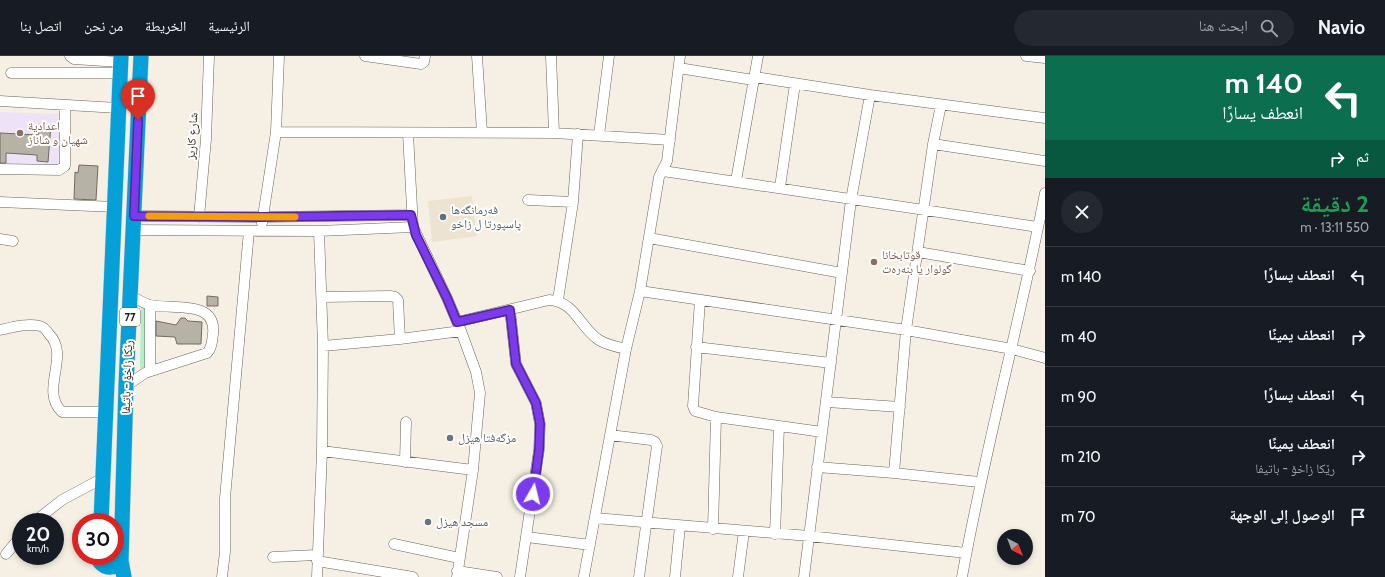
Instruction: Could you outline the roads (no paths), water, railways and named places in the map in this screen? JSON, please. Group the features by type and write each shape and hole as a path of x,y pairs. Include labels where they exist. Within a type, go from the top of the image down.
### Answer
{"highway":[{"name":"رێکا زاخۆ - باتیفا","path":"122,513 126,386 141,56"},
{"name":"رێکا زاخۆ - باتیفا","path":"101,513 120,64"},
{"path":"98,577 99,565"},
{"path":"103,565 111,568 118,565"},
{"name":"رێکا زاخۆ - باتیفا","path":"122,565 124,577"}],"street":[{"path":"70,56 74,58 104,58 120,64"},
{"name":"شارع كاريز","path":"199,217 206,139 209,56"},
{"path":"261,231 276,132 279,56"},
{"path":"365,56 421,64 424,62 425,56"},
{"path":"478,56 482,132"},
{"path":"551,56 554,133"},
{"path":"599,135 609,56"},
{"path":"584,576 626,349 640,292 659,177 667,161 680,56"},
{"path":"736,181 758,56"},
{"path":"1026,56 1045,58"},
{"path":"11,73 120,64"},
{"path":"679,68 1045,118"},
{"path":"780,188 795,84"},
{"path":"804,577 851,200 870,95"},
{"path":"0,102 26,108 66,105 118,108"},
{"path":"0,169 59,170 65,166 66,105"},
{"path":"894,472 906,330 933,144 941,105"},
{"path":"276,132 554,133 670,140"},
{"path":"408,133 411,215 413,227 447,298 459,327 476,372 480,393 474,470 457,574 496,577"},
{"path":"558,300 573,202 578,134"},
{"path":"933,144 1045,161"},
{"path":"663,171 1038,227"},
{"path":"962,577 979,482 1030,272 1045,193"},
{"path":"528,200 573,202"},
{"path":"0,202 115,207"},
{"path":"134,223 199,217 411,215"},
{"path":"134,223 249,231 319,231 413,227"},
{"path":"222,577 225,552 225,498 249,231"},
{"path":"317,577 322,451 323,346 319,231"},
{"path":"649,238 842,274"},
{"path":"0,239 13,241"},
{"path":"918,252 1030,272"},
{"path":"640,292 906,330 1012,349 1045,358"},
{"path":"126,386 140,375 207,353 211,347 214,329 211,318 201,310 150,305 131,296"},
{"path":"322,297 393,296 398,300 400,339"},
{"path":"323,346 400,339 459,327 510,310 549,300 558,300 575,313 598,340 626,349"},
{"path":"700,300 693,406 698,414 822,432"},
{"path":"150,305 150,371"},
{"path":"510,310 516,364 536,403 540,424 539,450 520,577"},
{"path":"0,330 26,325 42,326 53,338 58,351 52,397 55,406 62,412 106,412"},
{"path":"696,347 831,364"},
{"path":"827,402 900,407"},
{"path":"713,529 716,417"},
{"path":"405,462 406,422"},
{"path":"775,534 779,426"},
{"path":"610,435 651,440 656,444 657,448 645,523 639,577"},
{"path":"322,451 474,470"},
{"path":"817,467 894,472 979,482"},
{"path":"45,513 62,500 103,478"},
{"path":"595,518 809,536 966,553"},
{"path":"676,577 680,526"},
{"path":"738,577 744,531"},
{"path":"527,537 590,545"},
{"path":"394,544 459,558"},
{"path":"6,554 12,547"},
{"path":"273,557 317,558 413,577"}],"place":[{"name":"اعدادية شهيان و شاناز","path":"20,133"},
{"name":"فەرمانگەها پاسپورتا ل زاخو","path":"443,217"},
{"name":"قوتابخانا گولوار یا بنەرەت","path":"874,262"},
{"name":"مزگەفتا هیزل","path":"450,438"},
{"name":"مسجد هيزل","path":"428,522"}]}
